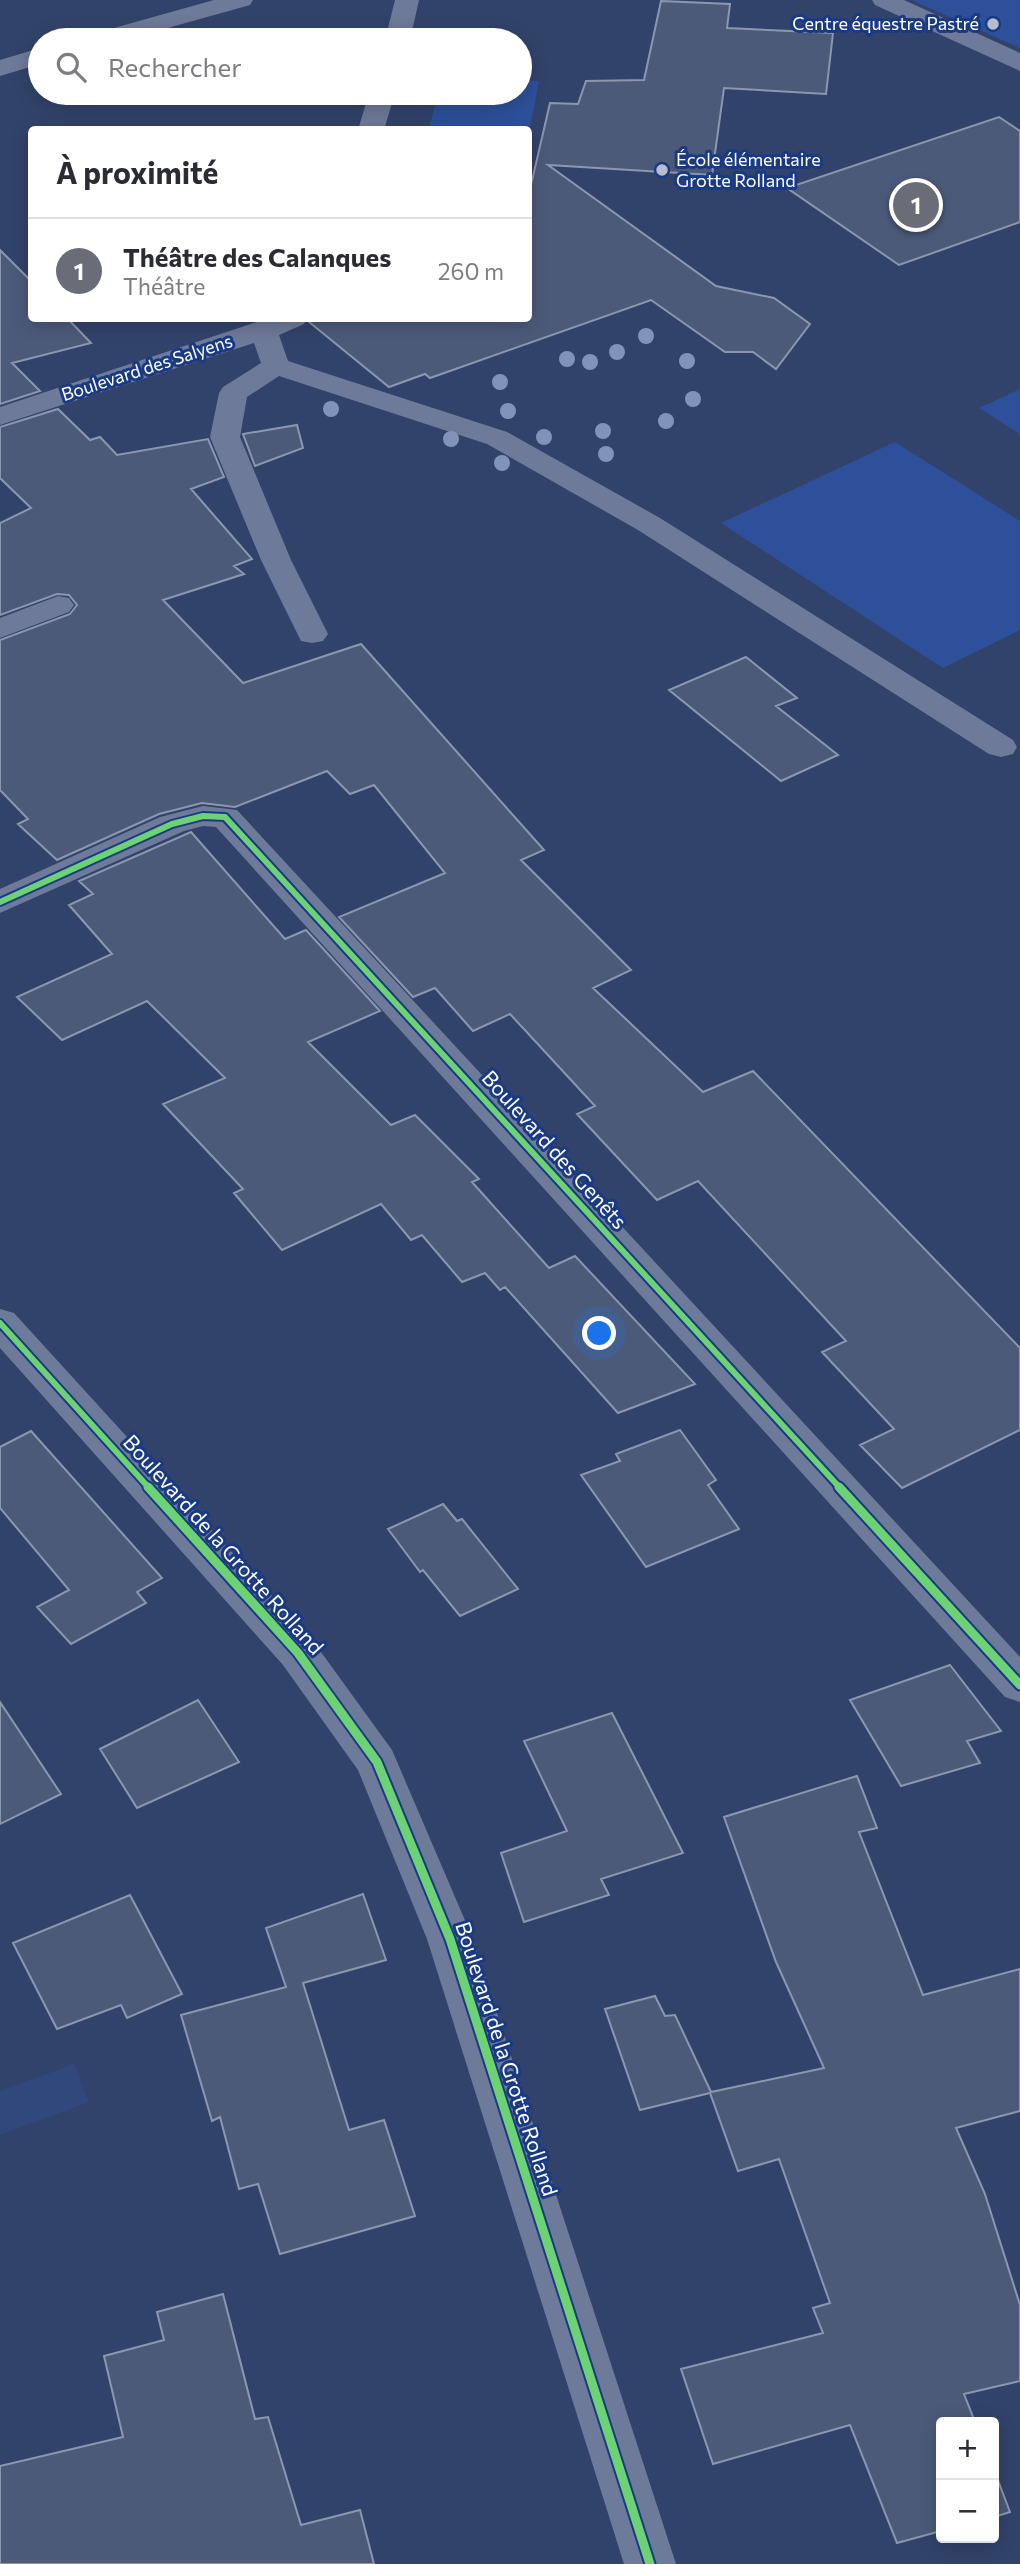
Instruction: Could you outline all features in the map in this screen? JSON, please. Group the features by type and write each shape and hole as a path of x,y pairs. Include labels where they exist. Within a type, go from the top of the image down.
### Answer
{"street":[{"path":"141,28 241,0"},
{"path":"401,28 407,0"},
{"path":"884,0 1020,63"},
{"path":"0,68 28,60"},
{"path":"372,126 378,105"},
{"name":"Boulevard des Salyens","path":"0,416 264,331 284,322"},
{"path":"264,331 276,366"},
{"path":"276,366 233,393 225,437 276,560 312,634"},
{"path":"276,366 497,438 649,524 1001,747"},
{"path":"0,629 58,605"},
{"name":"Boulevard des Genêts","path":"0,902 172,824 203,816 225,817 1020,1685"},
{"name":"Boulevard de la Grotte Rolland","path":"0,1323 298,1653 377,1762 450,1940 650,2564"}],"shaded area":[{"name":"Centre équestre Pastré","path":"911,0 1020,0 1020,48"},
{"path":"532,81 539,81 530,126 430,126 435,105 532,105"},
{"path":"1020,389 1020,434 979,408"},
{"path":"895,442 1020,521 1020,630 943,668 721,523"},
{"path":"74,2064 89,2102 0,2135 0,2091"}],"building":[{"path":"661,1 730,4 727,28 833,33 826,94 724,88 712,175 548,165 716,286 774,298 810,324 776,369 753,352 725,352 651,300 430,378 425,374 389,387 309,322 532,322 532,181 550,103 578,104 586,81 644,80"},
{"path":"999,117 1020,131 1020,222 899,265 787,188"},
{"path":"0,250 28,278 28,322 71,322 91,343 12,363 40,391 0,404"},
{"path":"58,409 90,440 100,437 117,455 208,439 224,477 191,489 252,559 234,566 244,574 163,600 243,683 361,644 544,850 521,860 631,970 593,988 703,1092 753,1071 1020,1348 1020,1430 902,1488 860,1445 894,1429 822,1352 846,1341 698,1181 657,1200 577,1114 595,1106 510,1014 473,1031 435,988 413,997 339,917 445,873 374,785 350,794 327,771 235,807 202,803 159,814 57,860 18,824 28,819 0,790 0,640 70,614 77,605 69,595 57,594 0,615 0,523 31,508 0,478 0,427"},
{"path":"297,425 303,448 255,466 243,434"},
{"path":"746,657 797,698 776,706 838,755 781,781 669,690"},
{"path":"191,832 285,939 306,930 380,1011 308,1042 391,1125 415,1115 479,1179 472,1182 549,1268 575,1256 695,1384 618,1413 505,1287 500,1290 485,1273 462,1282 422,1235 411,1240 381,1204 282,1250 234,1193 243,1189 163,1104 225,1078 147,1001 62,1040 17,997 112,954 69,905 93,894 79,881"},
{"path":"680,1430 716,1480 708,1485 739,1529 646,1567 581,1475 620,1461 616,1454"},
{"path":"31,1431 162,1578 137,1592 146,1603 71,1644 37,1607 69,1590 0,1508 0,1447"},
{"path":"443,1504 457,1521 462,1519 518,1589 460,1616 423,1570 420,1572 388,1529"},
{"path":"950,1665 1001,1731 967,1741 980,1763 901,1786 850,1700"},
{"path":"198,1700 239,1762 137,1808 100,1749"},
{"path":"0,1702 61,1794 0,1824"},
{"path":"612,1713 683,1853 601,1879 609,1895 524,1922 501,1853 567,1831 524,1741"},
{"path":"857,1776 877,1828 859,1832 923,1995 1020,1969 1020,2111 956,2128 985,2194 1020,2305 1020,2381 964,2394 973,2417 936,2417 936,2532 897,2543 850,2425 713,2464 681,2369 823,2333 813,2308 830,2303 779,2159 738,2171 710,2093 640,2110 605,2009 655,1996 665,2016 675,2015 711,2092 824,2068 776,1962 724,1817"},
{"path":"363,1894 386,1960 303,1983 349,2130 384,2120 415,2216 280,2254 258,2184 239,2189 220,2117 212,2121 181,2015 286,1987 266,1928"},
{"path":"130,1895 182,1994 127,2018 121,2005 57,2029 13,1943"},
{"path":"223,2294 255,2419 268,2417 301,2525 360,2510 374,2564 0,2564 0,2466 123,2437 104,2356 164,2340 157,2312"},
{"path":"999,2483 1010,2512 999,2515"}],"cycle path":[{"path":"0,902 172,824 203,816 225,817 1020,1685"},
{"path":"0,1323 298,1653 377,1762 450,1939 650,2564"}],"place":[{"name":"Centre équestre Pastré","path":"993,24"},
{"name":"École élémentaire Grotte Rolland","path":"662,170"},
{"name":"Théâtre des Calanques","path":"916,205"}]}
